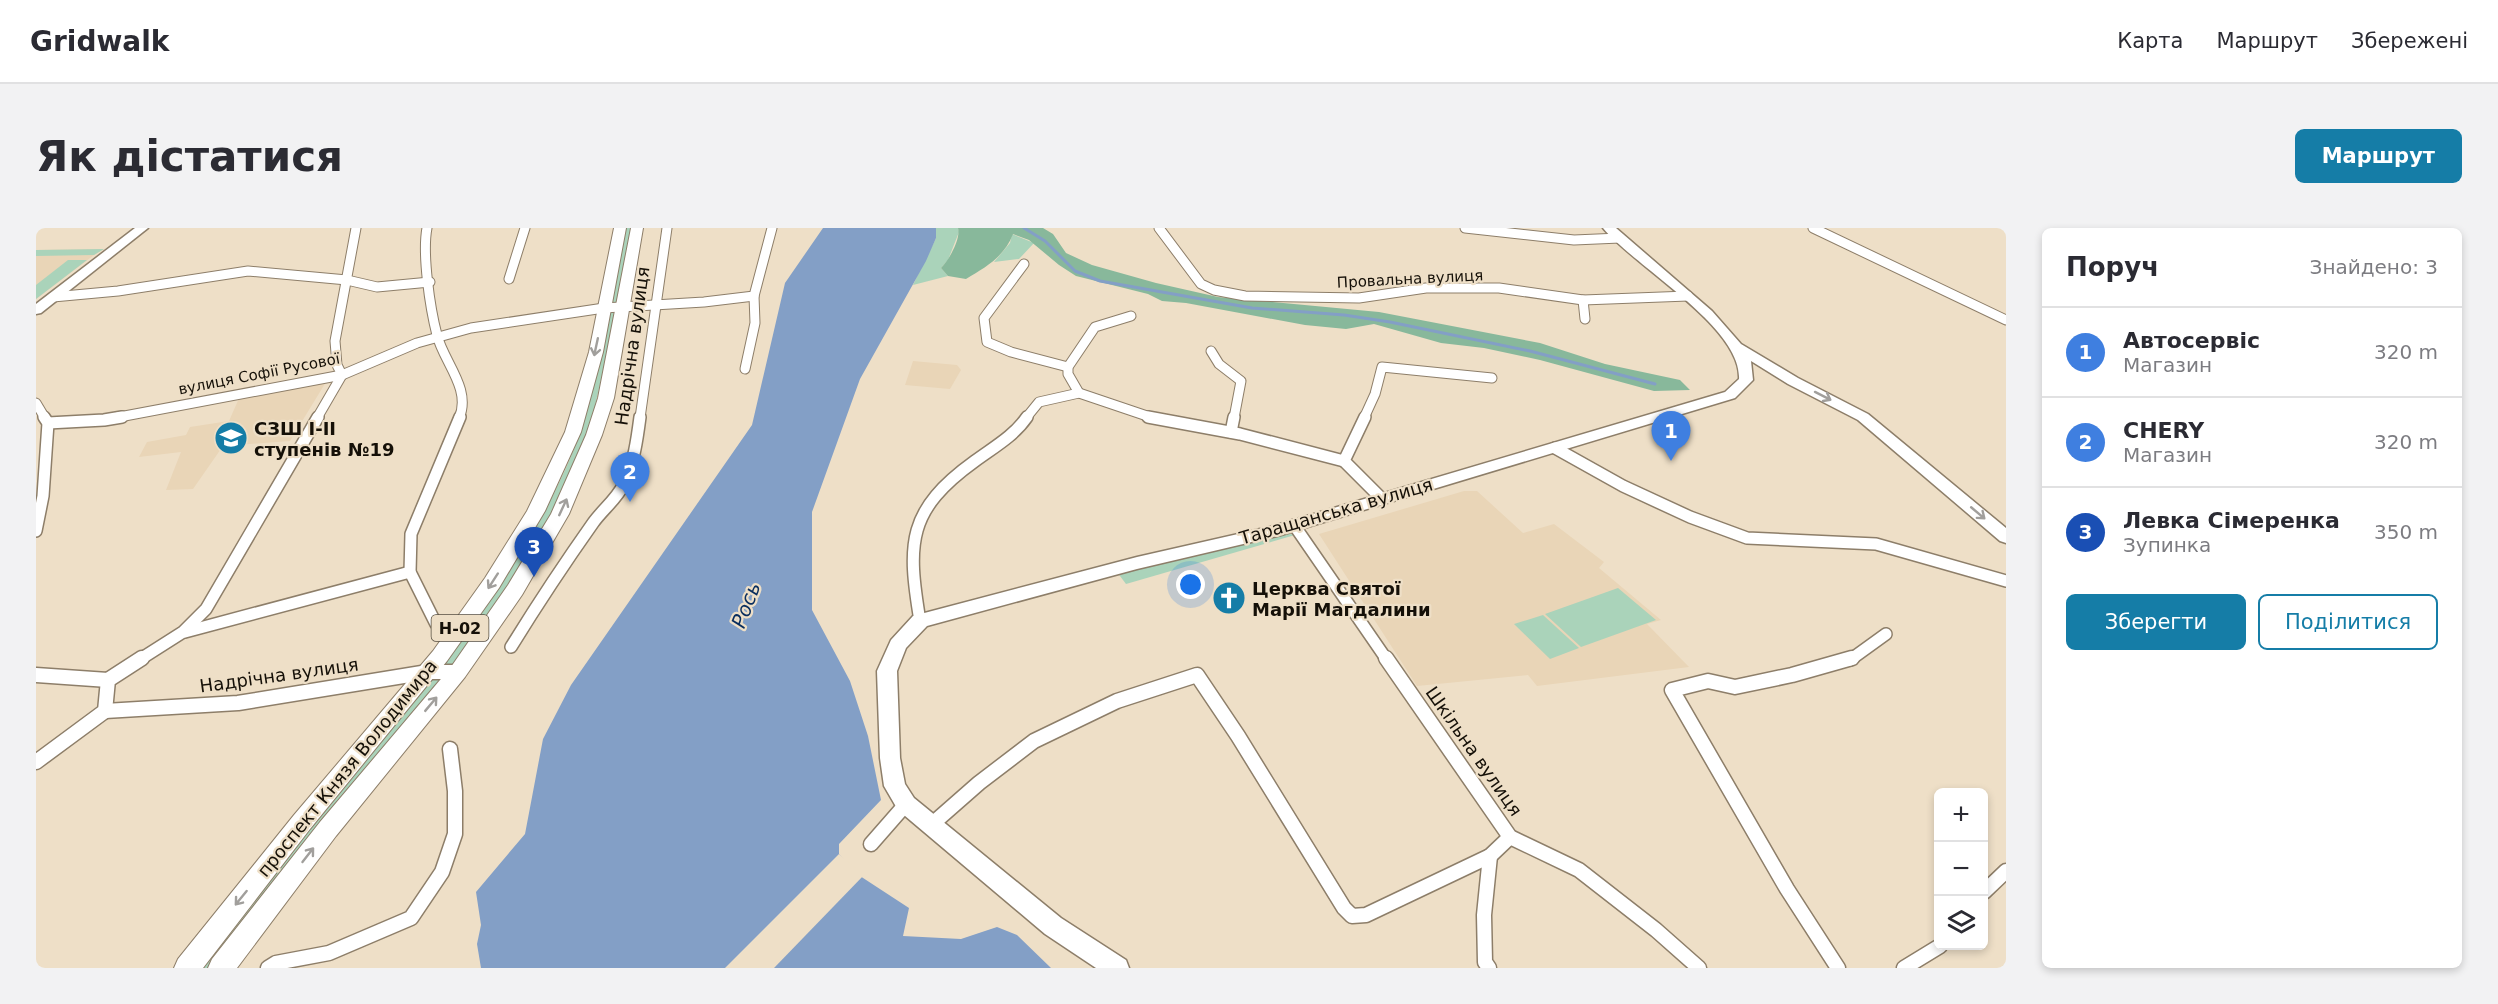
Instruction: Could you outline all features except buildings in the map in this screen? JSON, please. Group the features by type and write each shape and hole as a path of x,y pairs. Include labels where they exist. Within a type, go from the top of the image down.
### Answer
{"main road":[{"name":"проспект Князя Володимира","path":"221,968 328,829 458,672 515,590 560,514 594,435 606,398 620,228"},
{"name":"проспект Князя Володимира","path":"187,968 302,822 428,672 492,584 536,511 573,432 596,352 613,307 637,228"}],"street":[{"path":"36,310 142,228"},
{"path":"36,675 108,680 183,632 206,609 342,375 335,365 339,308 347,280 356,228"},
{"path":"426,228 424,245 437,336 460,387 462,412 411,534 410,572 436,624"},
{"path":"509,279 525,228"},
{"name":"Надрічна вулиця","path":"511,647 542,596 597,517 605,511 625,486 635,454 667,228"},
{"path":"745,369 754,325 756,306 754,296 772,228"},
{"name":"Провальна вулиця","path":"1158,228 1201,284 1214,291 1227,294 1263,297 1359,298 1426,288 1499,288 1583,300 1688,296"},
{"path":"1466,228 1574,240 1620,238"},
{"path":"1609,228 1688,296 1736,346 1793,381 1863,417 2006,537"},
{"path":"1813,228 2006,320"},
{"path":"1024,264 984,318 987,342 1011,352 1068,367"},
{"path":"53,297 118,291 248,271 304,278 347,280 358,285 399,286 430,282"},
{"name":"вулиця Софії Русової","path":"48,423 105,420 342,375 437,336 471,328 613,307 754,296"},
{"path":"1583,300 1584,319"},
{"path":"1079,393 1068,374 1068,367 1095,327 1099,324 1124,321 1131,316"},
{"path":"1736,346 1746,365 1746,380 1760,376 1793,381"},
{"path":"1211,351 1219,364 1241,381 1231,432"},
{"path":"1344,461 1375,394 1382,367 1492,378"},
{"name":"Таращанська вулиця","path":"920,621 1137,563 1294,525 1730,395 1746,380"},
{"path":"1117,968 1053,926 930,826 906,804 895,786 890,758 887,671 897,645 920,621 912,574 914,537 926,506 964,469 1017,431 1035,404 1079,393 1142,415 1231,432 1344,461 1382,499"},
{"path":"36,403 48,423 43,496 36,531"},
{"path":"1556,448 1623,486 1680,513 1747,538 1876,544 2006,580"},
{"name":"Шкільна вулиця","path":"1294,525 1510,837 1579,870 1656,930 1699,968"},
{"path":"183,632 410,572"},
{"path":"1838,968 1787,889 1672,690 1708,681 1735,687 1803,673 1848,661 1886,634"},
{"name":"Надрічна вулиця","path":"105,711 238,703 428,672 458,672"},
{"path":"930,826 979,783 1034,741 1117,701 1197,675 1238,736 1344,908 1352,916 1366,915 1490,856 1510,837"},
{"path":"36,762 105,711 108,680"},
{"path":"268,968 276,963 329,953 411,918 442,872 454,834 455,791 450,748"},
{"path":"871,844 906,804"},
{"path":"1490,856 1484,915 1485,962 1490,968"},
{"path":"1988,887 2006,871"},
{"path":"1904,968 1934,949"}],"shaded area":[{"path":"104,249 94,255 36,299 36,250"},
{"path":"913,361 957,365 961,370 950,389 905,385"},
{"name":"СЗШ I-II ступенів №19","path":"326,382 290,441 223,446 193,489 166,490 181,452 139,457 147,442 186,435 190,427 229,421 240,396"},
{"path":"1464,491 1477,491 1523,533 1554,524 1604,562 1599,568 1661,620 1647,624 1689,667 1537,686 1528,675 1417,686 1319,534"}],"green space":[{"path":"626,228 631,228 618,303 612,303"},
{"path":"936,228 958,228 959,232 948,260 941,268 948,276 913,285 936,238"},
{"path":"958,228 1043,228 1053,234 1066,253 1092,265 1156,283 1218,297 1379,312 1540,343 1605,364 1680,380 1690,390 1654,391 1540,360 1484,348 1441,343 1374,324 1346,329 1305,325 1186,303 1162,301 1148,294 1076,276 1029,240 1013,234 1005,249 981,270 966,279 948,276 941,268 954,249 958,238"},
{"path":"1012,234 1034,243 1019,259 994,262 1010,243"},
{"path":"104,249 94,255 36,256 36,250"},
{"path":"68,260 87,260 36,299 36,285"},
{"path":"617,310 591,423 551,515 506,590 453,664 444,664 520,552 554,493 581,431 610,311"},
{"path":"1281,532 1295,535 1126,584 1117,572"},
{"path":"1618,588 1656,620 1581,647 1545,614"},
{"path":"1543,615 1579,648 1550,659 1514,624"},
{"path":"433,678 443,679 210,968 197,968"}],"water":[{"name":"Рось","path":"823,228 936,228 936,238 926,261 860,379 812,512 812,610 850,681 868,736 881,800 839,844 839,854 860,876 909,908 903,936 961,939 997,927 1017,935 1051,968 481,968 477,944 481,925 476,892 525,834 543,739 571,685 752,425 785,283"}],"pier":[{"path":"839,854 864,875 774,968 725,968"}],"waterway":[{"path":"1024,228 1045,241 1075,271 1100,281 1252,308 1344,315 1390,322 1530,351 1655,384"}],"place":[{"name":"СЗШ I-II ступенів №19","path":"231,438"},
{"name":"Автосервіс","path":"1671,461"},
{"name":"CHERY","path":"630,502"},
{"name":"Левка Сімеренка","path":"534,577"},
{"name":"Церква Святої Марії Магдалини","path":"1229,598"}]}
